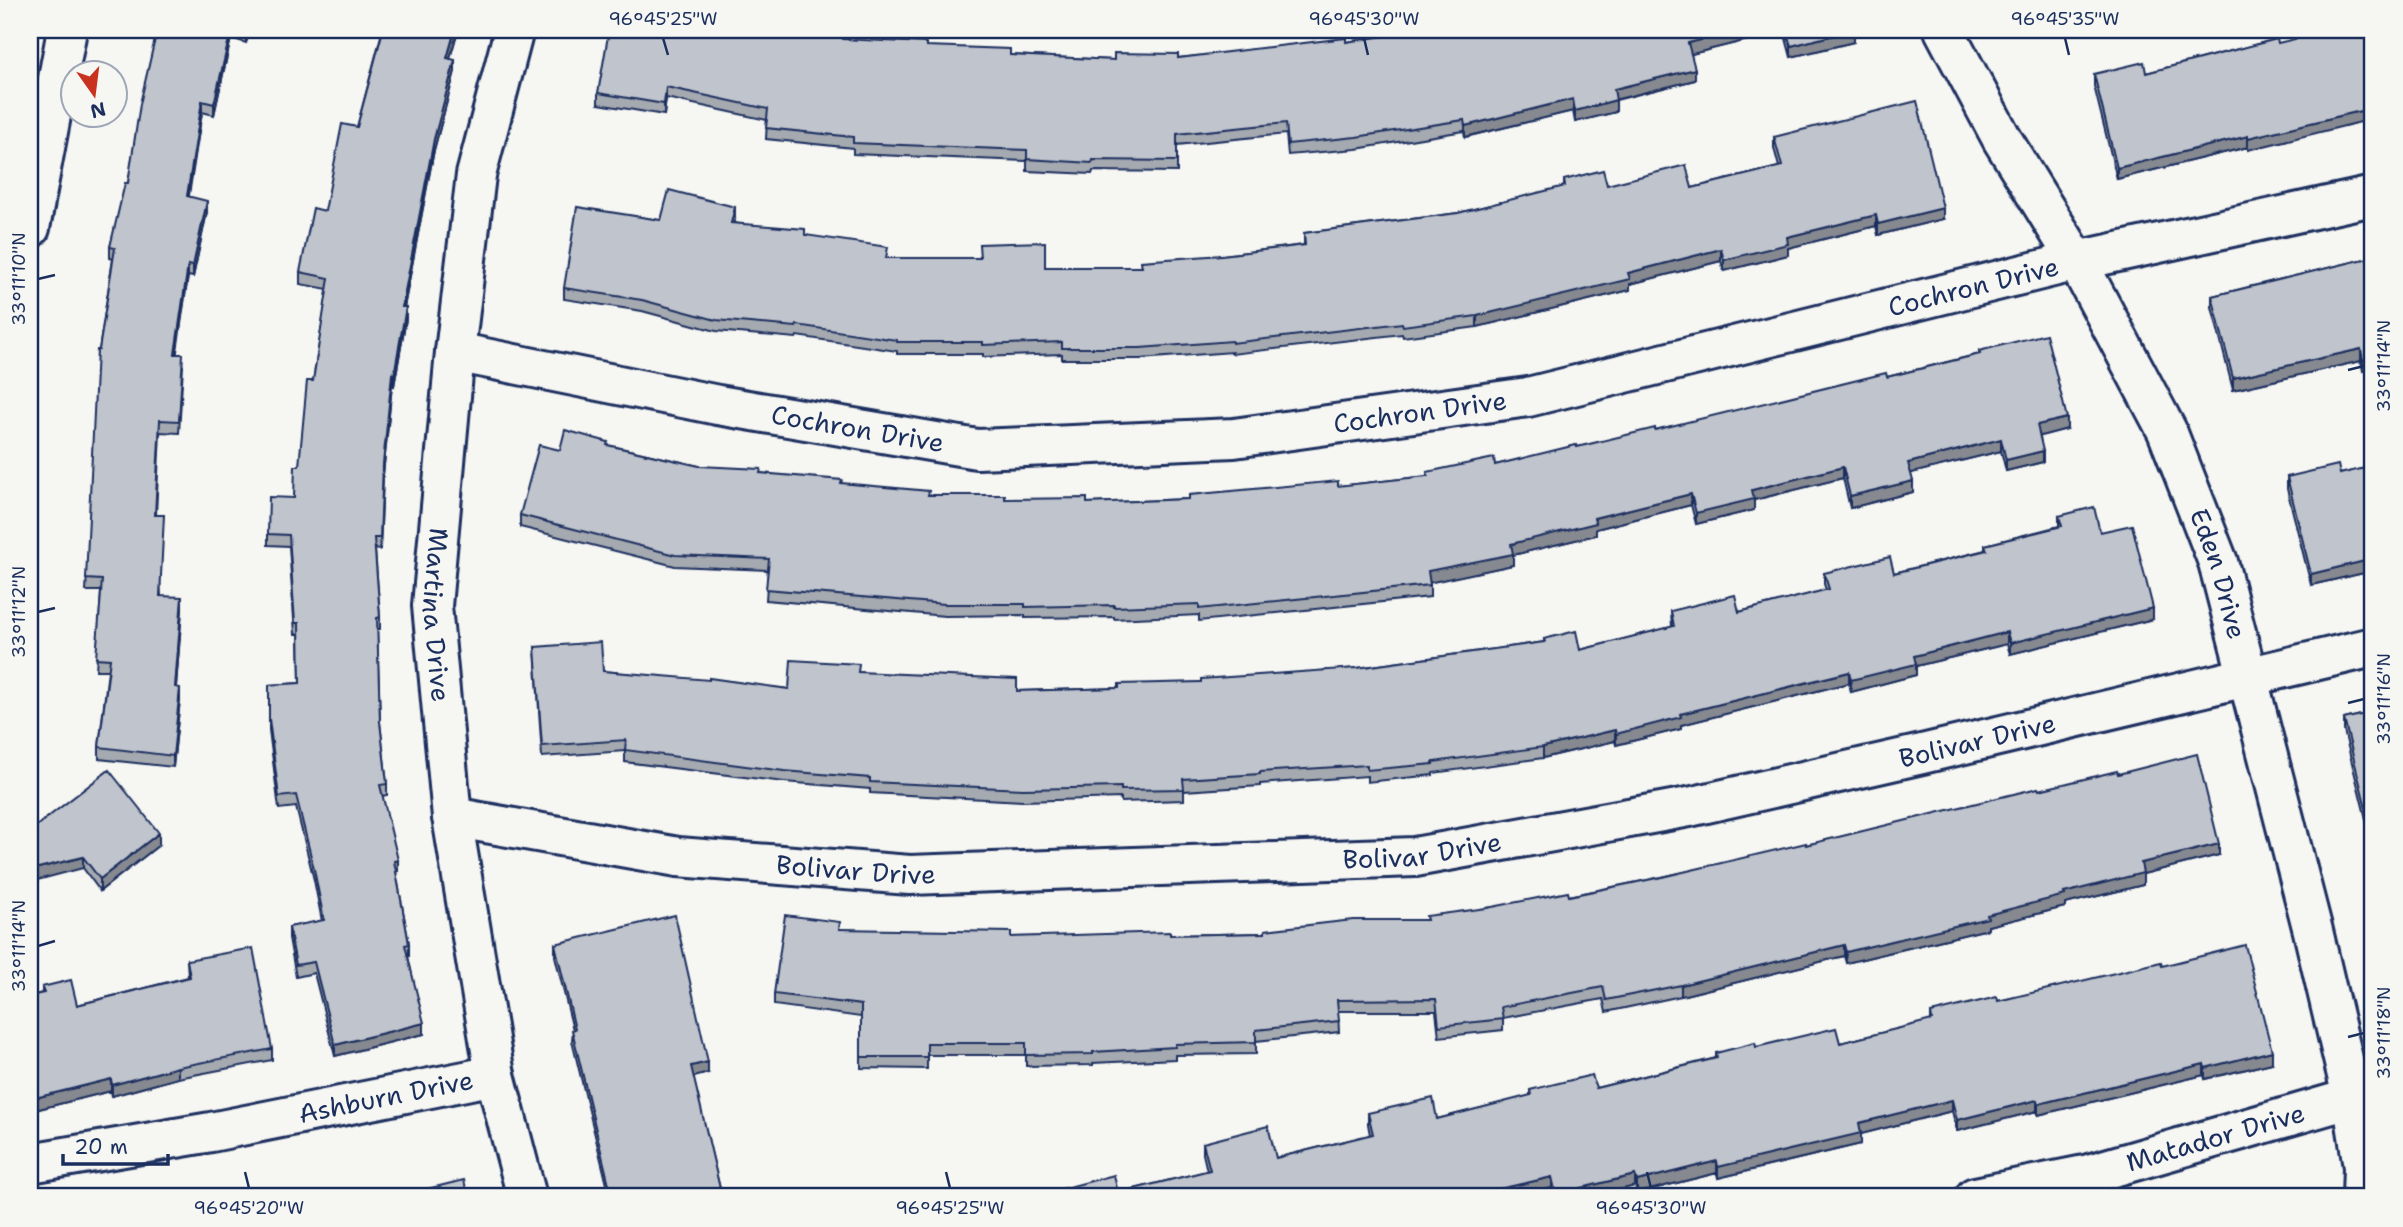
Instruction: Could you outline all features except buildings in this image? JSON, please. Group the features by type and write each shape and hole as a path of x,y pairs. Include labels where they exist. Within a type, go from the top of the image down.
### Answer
{"street":[{"path":"30,228 67,30"},
{"name":"Martina Drive","path":"514,30 476,175 455,352 432,606 452,817 495,1075 527,1197"},
{"name":"Eden Drive","path":"1944,30 2002,139 2077,261 2167,430 2218,562 2310,917 2363,1095 2366,1182"},
{"name":"Cochron Drive","path":"455,352 718,405 977,449 1234,438 1528,397 2077,261 2373,196"},
{"name":"Bolivar Drive","path":"452,817 678,857 910,875 1415,857 1689,807 2373,647"},
{"name":"Ashburn Drive","path":"30,1163 211,1132 495,1075"},
{"name":"Matador Drive","path":"1975,1197 2090,1174 2363,1095"}]}
